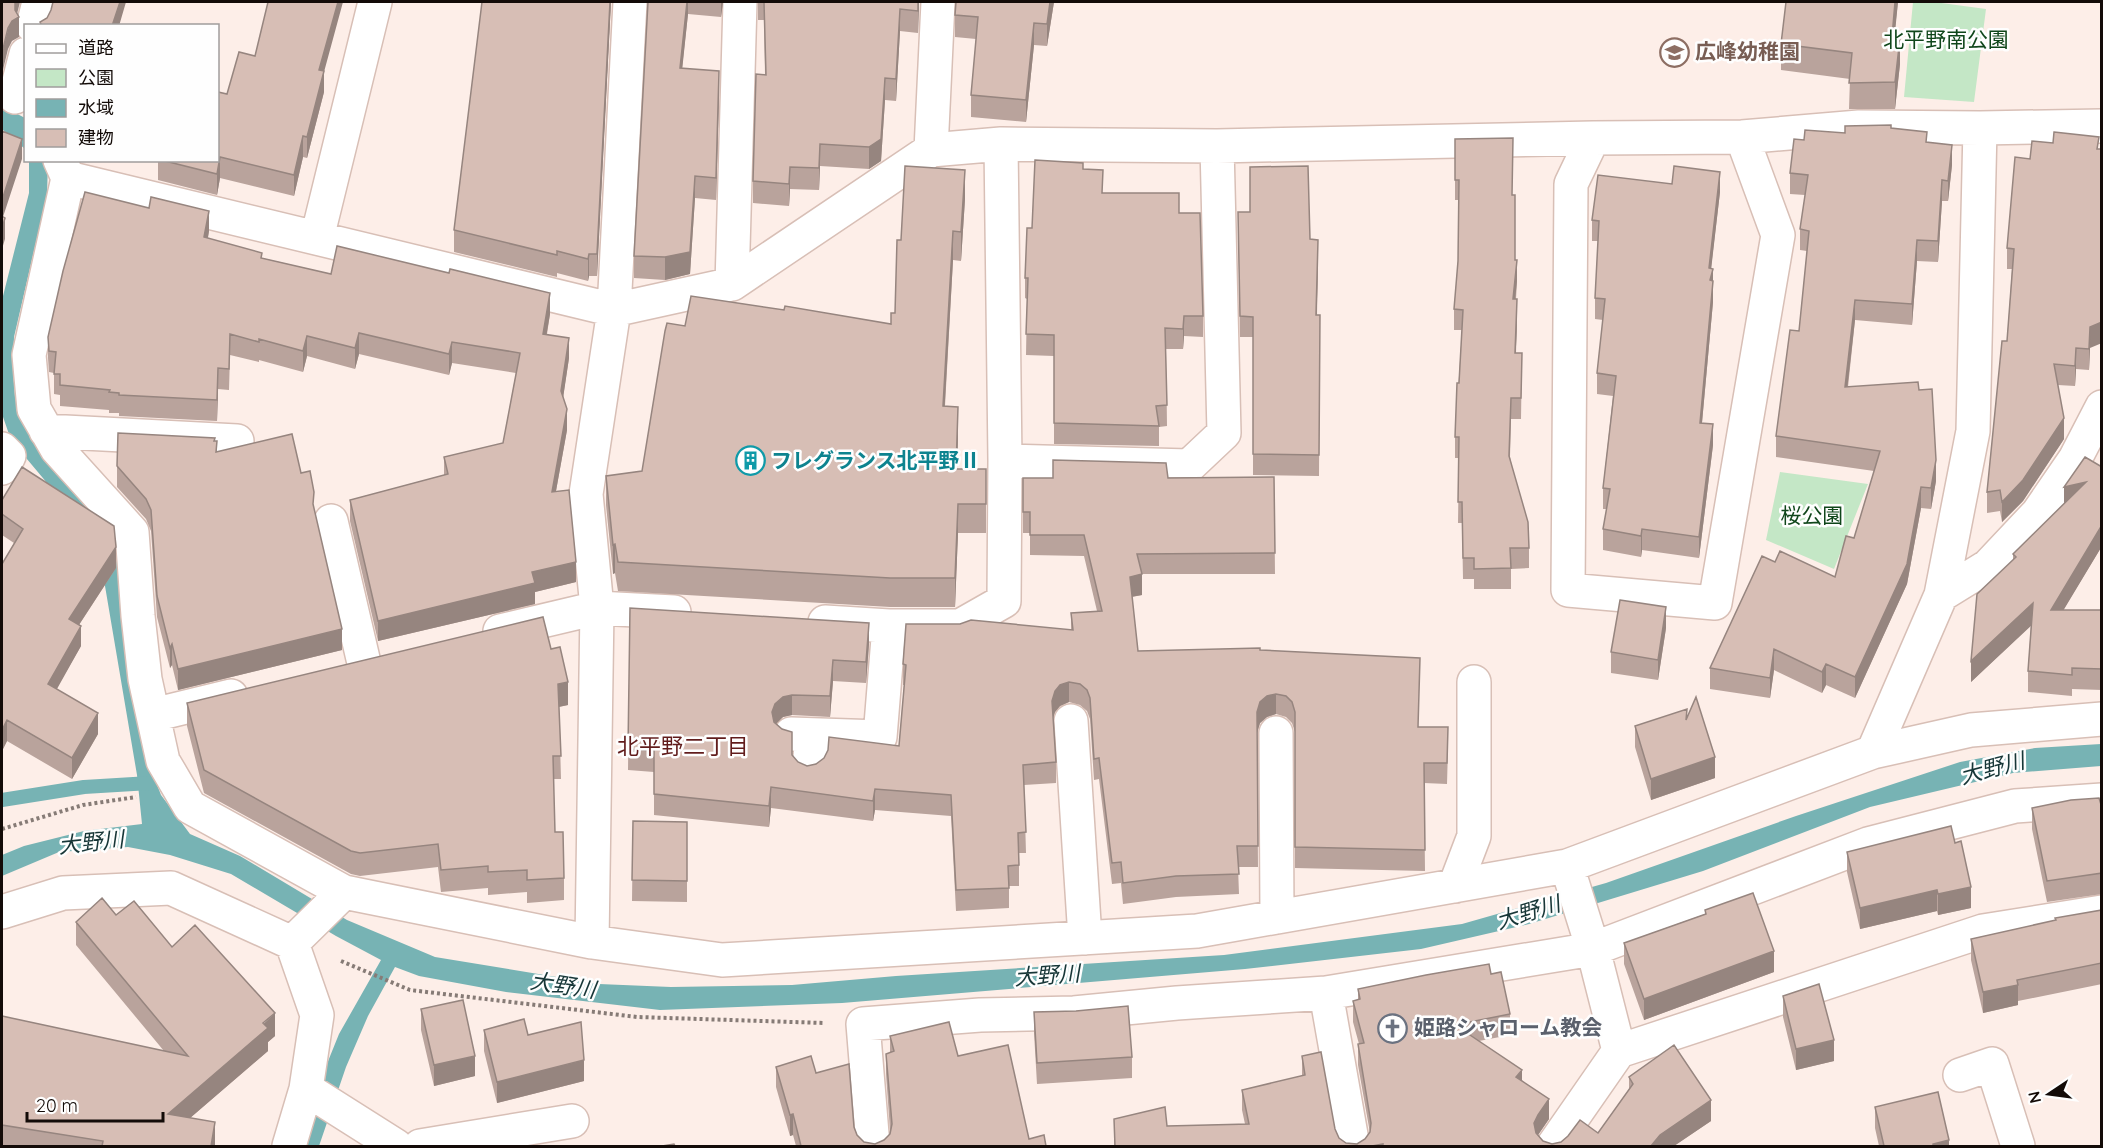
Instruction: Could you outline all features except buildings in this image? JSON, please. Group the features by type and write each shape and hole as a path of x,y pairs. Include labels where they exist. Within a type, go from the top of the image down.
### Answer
{"street":[{"path":"34,24 39,2"},
{"path":"317,238 375,2"},
{"path":"592,942 597,608 585,494 614,310 630,2"},
{"path":"732,284 740,2"},
{"path":"931,150 938,2"},
{"path":"14,99 24,62"},
{"path":"2102,126 1859,127 1742,137 1217,146 1001,144 931,150 732,284 614,310 317,238 64,169 29,355 34,409 45,431 57,449 132,532 145,679 163,761 190,807 344,892 592,942 722,960 1197,931 1567,866 1873,752 1971,730 2102,719"},
{"path":"1873,752 1941,595 1973,432 1980,128"},
{"path":"1593,138 1571,184 1568,590 1715,603 1778,235 1742,137"},
{"path":"796,620 889,626 960,626 1004,601 1005,461 1001,144"},
{"path":"1005,461 1189,466 1224,433 1217,146"},
{"path":"1941,595 1989,566 2038,513 2075,459 2102,407"},
{"path":"45,431 237,441"},
{"path":"2,449 9,456 2,468"},
{"path":"330,671 375,661 331,521"},
{"path":"469,638 597,608 702,614"},
{"path":"809,768 801,734 880,737 889,626"},
{"path":"1455,886 1474,836 1474,682"},
{"path":"153,715 264,688"},
{"path":"1071,721 1085,938"},
{"path":"1276,733 1277,917"},
{"path":"873,1146 863,1024 980,1015 1074,1013 1176,1003 1326,993 1593,948 1868,844 2015,806 2102,800"},
{"path":"1567,866 1593,948 1618,1051"},
{"path":"2,912 63,893 171,888 292,943 317,1015 306,1089 289,1146"},
{"path":"292,943 344,892"},
{"path":"1553,1146 1618,1051 1983,931 2102,912"},
{"path":"1326,993 1353,1146"},
{"path":"1960,1075 1992,1064 2018,1146"},
{"path":"306,1089 396,1146"},
{"path":"420,1146 572,1121"}],"path":[{"path":"2,829 82,806 134,797"},
{"path":"359,968 410,990 637,1017 863,1024"}],"green space":[{"name":"北平野南公園","path":"1913,2 1934,2 1986,9 1974,102 1904,97"},
{"name":"桜公園","path":"1780,472 1868,484 1834,569 1766,540"}],"water":[{"path":"2,106 24,117 24,148 2,129"},
{"name":"大野川","path":"29,162 48,162 47,195 14,337 15,397 25,421 118,538 149,764 161,795 190,834 240,856 347,920 435,957 599,984 671,987 792,985 1224,955 1462,924 1606,883 1796,816 1960,762 2035,748 2101,744 2101,766 2013,773 1870,807 1703,871 1529,924 1421,949 1245,969 842,1003 660,1010 506,992 419,976 395,967 368,1016 346,1067 319,1146 298,1146 318,1086 339,1034 381,960 231,874 170,855 128,847 59,852 2,876 2,855 24,846 84,831 142,824 137,775 105,586 96,550 84,527 11,440 2,414 2,300 29,193"}],"waterway":[{"path":"2,800 84,787 150,783"}],"place":[{"name":"広峰幼稚園","path":"1674,52"},
{"name":"フレグランス北平野Ⅱ","path":"750,461"},
{"name":"姫路シャローム教会","path":"1393,1028"}],"district":[{"name":"北平野二丁目","path":"683,746"}]}
